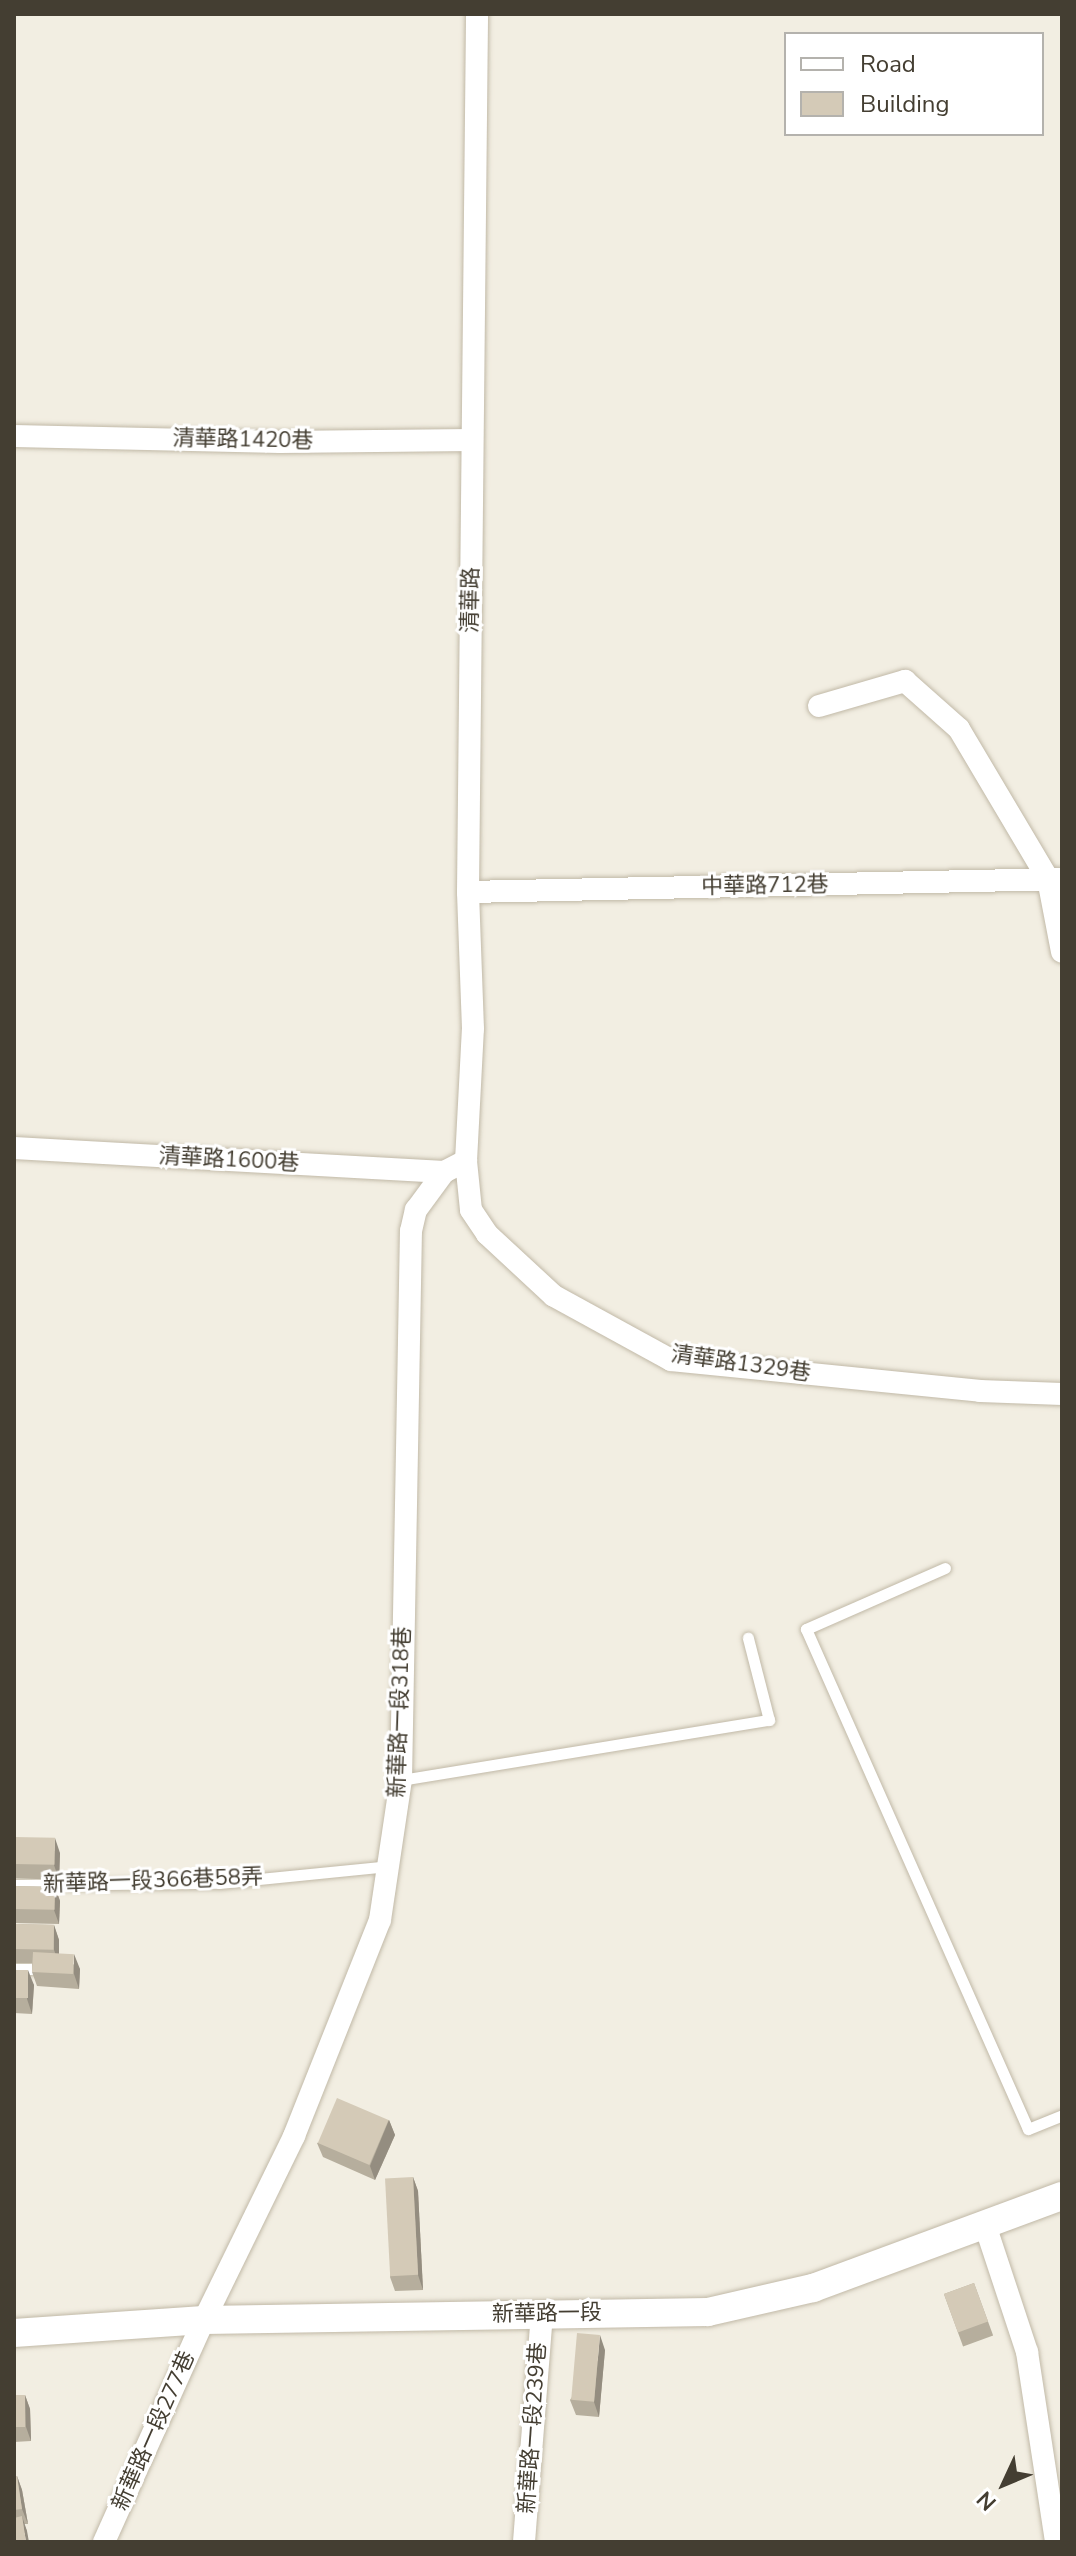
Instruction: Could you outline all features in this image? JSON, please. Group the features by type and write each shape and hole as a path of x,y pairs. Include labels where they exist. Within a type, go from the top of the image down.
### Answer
{"street":[{"name":"清華路","path":"466,1161 473,1029 468,892 477,14"},
{"name":"清華路1420巷","path":"14,436 280,442 472,440"},
{"path":"819,706 905,681 959,729 1055,879 1062,952"},
{"name":"中華路712巷","path":"468,892 1055,879"},
{"name":"清華路1600巷","path":"14,1148 444,1172"},
{"path":"444,1172 466,1161"},
{"name":"清華路1329巷","path":"466,1161 471,1210 487,1234 554,1296 671,1360 980,1391 1062,1394"},
{"name":"新華路一段318巷","path":"204,2320 294,2136 380,1920 401,1780 411,1231 416,1210 444,1172"},
{"name":"新華路一段","path":"14,2333 204,2320 708,2312 813,2288 986,2228 1062,2196"},
{"path":"986,2228 1027,2352 1056,2542"},
{"name":"新華路一段239巷","path":"524,2542 542,2314"},
{"name":"新華路一段277巷","path":"104,2542 204,2320"}],"lane":[{"path":"945,1568 806,1629 1028,2129 1062,2115"},
{"path":"401,1780 769,1720 748,1638"},
{"name":"新華路一段366巷58弄","path":"14,1885 219,1883 388,1866"},
{"path":"14,1969 31,1969"}],"building":[{"path":"14,1837 55,1838 55,1865 14,1864"},
{"path":"14,1886 55,1887 55,1910 14,1909"},
{"path":"14,1924 54,1925 54,1950 14,1949"},
{"path":"33,1952 74,1954 73,1974 32,1972"},
{"path":"14,1970 28,1970 28,1998 14,1998"},
{"path":"337,2098 389,2120 369,2165 318,2143"},
{"path":"413,2177 418,2275 390,2276 385,2178"},
{"path":"974,2283 988,2322 958,2332 944,2294"},
{"path":"577,2333 600,2335 594,2402 571,2400"},
{"path":"14,2395 25,2395 25,2427 14,2427"},
{"path":"14,2476 17,2476 22,2509 14,2510"},
{"path":"22,2516 26,2542 14,2542 14,2518"}]}
